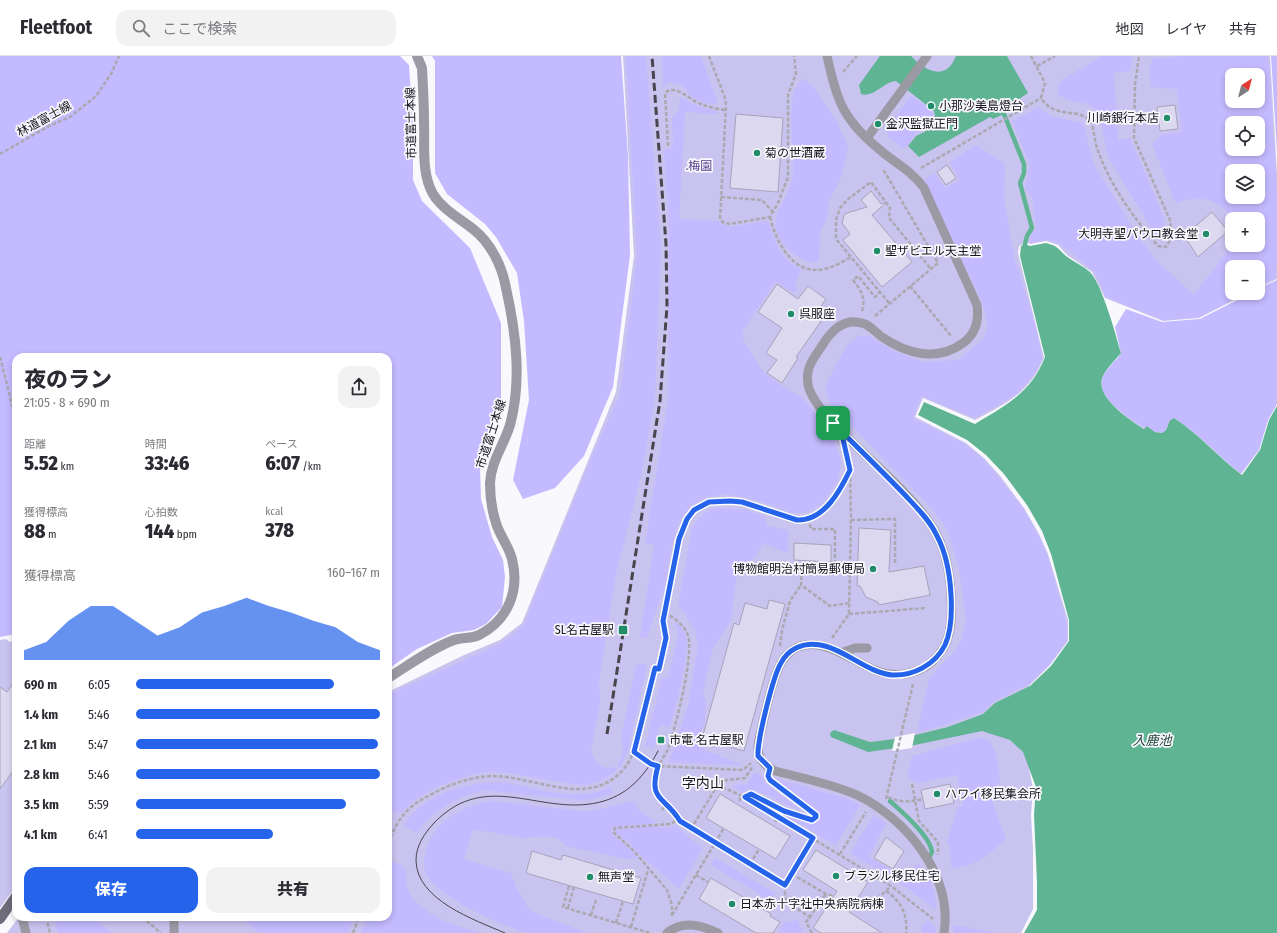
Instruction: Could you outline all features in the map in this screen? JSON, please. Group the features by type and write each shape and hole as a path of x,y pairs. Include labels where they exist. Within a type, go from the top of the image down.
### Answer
{"street":[{"name":"市道富士本線","path":"392,675 422,656 454,640 477,636 493,626 508,608 514,588 512,557 497,526 491,495 493,464 509,427 516,399 517,363 506,287 498,262 484,239 446,210 433,194 429,185 425,166 422,68 417,56"},
{"path":"0,918 12,902"}],"lane":[{"path":"827,56 833,85 845,114 879,150 912,173 928,194 974,297 978,312 975,328 966,341 954,349 940,354 925,355 900,348 865,324 852,322 841,325 832,331 811,364 808,382 810,391 833,423 913,504 936,533 945,556 950,579 952,603 951,627 942,650 935,659 926,667 904,674 881,672 841,653 816,644 805,645 789,653 780,664 778,670 758,749 758,756 770,768 849,792 871,803 895,822 932,864 945,904 944,931"},
{"path":"867,138 925,60"},
{"path":"841,653 855,648 867,648"},
{"path":"23,921 26,933"},
{"path":"174,921 174,933"},
{"path":"670,931 687,924 695,925 718,933"}],"path":[{"name":"林道富士線","path":"0,154 49,126 70,117 91,100 111,74 119,56"},
{"path":"708,56 725,98 720,219 724,223 730,224 770,217"},
{"path":"794,56 796,74 788,95 788,177 770,217 773,233 787,256 808,269 828,268 851,257"},
{"path":"833,85 857,56"},
{"path":"1031,56 1045,83 1041,98 1045,105 1058,112 1081,115 1090,120 1103,165 1126,203 1158,246 1166,247 1172,237 1170,220 1134,138 1135,85 1139,56"},
{"path":"1037,66 1055,56"},
{"path":"668,146 664,93 667,91 676,90 699,104 725,110"},
{"path":"912,173 1041,98"},
{"path":"874,316 938,264 882,167"},
{"path":"890,303 836,239 837,214 843,203 871,182 890,208 889,218 931,269"},
{"path":"721,198 762,200 773,212"},
{"path":"864,304 862,291 853,280 858,276 874,297 880,292"},
{"path":"910,286 952,337"},
{"path":"0,357 4,367 12,404"},
{"path":"836,632 849,614 851,520 850,470 847,453"},
{"path":"392,833 412,805 442,789 460,782 484,777 500,777 572,789 587,789 602,785 615,778 626,767 634,752 655,668 659,669 666,638 663,621 679,539 687,519 701,505 716,501 742,502 791,519 802,520 818,513 829,504 842,488 850,470"},
{"path":"791,568 835,568 835,529 811,529 808,518"},
{"path":"851,520 895,520 895,565"},
{"path":"778,670 782,630 790,601 801,585 802,564"},
{"path":"801,585 830,606 849,603"},
{"path":"849,614 926,608"},
{"path":"665,612 684,628 689,638 690,648 683,690 669,745 658,766 654,787 658,797 680,821 691,829 785,885"},
{"path":"914,683 887,798 898,801 915,801 923,799"},
{"path":"634,752 651,764 658,766 743,770"},
{"path":"739,801 743,797 751,794 793,814 815,819 816,815 770,780 768,776 770,768"},
{"path":"691,829 720,781 745,778 750,771"},
{"path":"912,784 919,821 936,839 940,846 937,858 932,864"},
{"path":"716,787 727,789 743,797 891,886 927,913 944,931"},
{"path":"662,810 666,804"},
{"path":"840,854 867,810"},
{"path":"670,931 672,904 667,890 631,847 614,835 613,829 638,825 670,824 674,822 677,816"},
{"path":"775,822 778,817"},
{"path":"672,916 724,828"},
{"path":"810,918 787,902 785,896 785,885 813,838"},
{"path":"750,864 759,849"},
{"path":"631,927 649,869"},
{"path":"792,874 826,894 833,896"},
{"path":"696,875 708,882"},
{"path":"569,886 563,907 650,933"},
{"path":"840,900 854,909 858,908 870,903 891,886"},
{"path":"568,908 574,887"},
{"path":"886,891 896,898 902,908 906,919 906,933"},
{"path":"812,933 806,922 826,894"},
{"path":"591,915 596,900"},
{"path":"616,923 623,901"},
{"path":"47,921 50,933"},
{"path":"147,921 162,933"},
{"path":"353,933 358,921"}],"green space":[{"name":".梅園","path":"623,56 1270,56 1277,174 1277,279 1265,285 1265,260 1225,260 1225,300 1234,300 1199,318 1163,321 1105,298 1092,272 1067,255 1058,245 1046,241 1030,244 1027,242 1019,246 1018,253 1044,358 1038,370 1024,389 1016,396 975,420 923,398 915,417 966,443 984,458 1001,477 1024,508 1039,534 1048,554 1068,620 1068,641 1050,665 1029,686 1018,721 1023,735 1033,789 1031,815 1033,849 1033,909 1021,933 7,933 16,921 392,921 392,690 462,656 500,640 522,623 616,392 634,256"},
{"path":"6,639 10,642 12,641 12,892 0,908 0,640"}],"shaded area":[{"path":"0,56 400,56 409,65 413,127 413,180 422,201 470,248 501,323 501,404 480,466 481,499 492,537 503,560 505,577 502,607 486,624 474,630 452,633 417,649 392,666 392,353 12,353 12,635 0,637"},
{"path":"432,56 621,56 628,156 630,255 613,387 584,456 555,488 523,499 513,480 529,400 524,321 517,273 496,237 485,224 447,194 435,173 435,61"},
{"path":"626,56 646,56 661,248 655,399 641,476 616,574 599,680 600,702 591,749 594,758 600,766 606,768 615,767 617,770 606,778 586,785 509,773 476,773 438,786 410,803 401,813 395,812 392,809 392,693 502,643 524,625 591,459 620,394 637,257"},
{"path":"662,56 701,56 718,103 704,103 697,100 691,97 685,88 678,84 669,82 663,86"},
{"path":"1102,56 1132,56 1130,71 1114,73 1118,140 1130,138 1164,218 1165,236 1162,241 1158,239 1108,157 1099,112 1089,105 1067,99 1058,94 1058,86 1061,81"},
{"path":"1183,56 1268,56 1277,190 1277,264 1275,278 1265,283 1265,260 1225,260 1225,300 1232,300 1199,317 1163,320 1106,297 1094,271 1059,243 1046,240 1030,243 1031,236 1036,229 1032,198 1025,188 1030,165 1012,121 1039,107 1051,116 1083,123 1094,164 1136,233 1156,260 1194,295 1227,252 1265,252 1265,212 1228,212 1215,203 1200,199 1192,199 1176,204 1152,144 1161,135 1182,132 1177,89 1151,87 1149,70 1152,59"},
{"path":"1271,56 1277,56 1277,152"},
{"path":"803,78 814,88 836,121 848,146 841,178 829,201 827,218 820,232 819,259 816,263 796,256 781,241 776,227 777,216 792,182 793,156 791,117 793,97 798,84"},
{"path":"911,96 933,112 933,117 930,124 917,133 904,149 888,136 893,120"},
{"path":"680,97 697,106 718,112 717,114 685,112 679,219 718,221 729,227 768,221 776,243 782,254 801,269 795,286 796,291 793,293 776,281 743,330 743,340 764,373 801,397 830,430 841,459 841,466 837,482 821,505 804,513 792,513 759,501 726,494 707,497 691,505 678,524 670,554 665,585 647,637 640,638 654,545 645,543 668,400 669,223 664,150 673,147 672,120 679,109"},
{"path":"976,145 1005,164 1004,198 1014,256 1036,327 1042,358 1037,371 1017,394 975,418 921,396 913,418 965,444 983,459 1023,508 1038,534 1047,554 1066,620 1067,640 1049,665 1029,684 994,701 982,712 917,733 929,678 955,651 962,639 966,619 959,569 947,529 932,509 857,431 839,416 829,401 826,390 829,378 847,345 859,336 869,336 894,351 923,362 958,360 983,339 987,329 987,318 982,302 924,181 934,173 945,188 960,180 950,162"},
{"path":"1277,280 1277,404 1268,420 1259,450 1241,474 1192,431 1174,418 1170,420 1166,430 1162,433 1155,432 1147,426 1145,429 1116,408 1109,401 1104,393 1102,378 1121,353 1115,327 1126,309 1162,322 1200,319 1237,300 1265,300 1265,286"},
{"path":"716,508 746,510 765,516 767,526 788,530 788,550 785,552 763,543 755,557 741,568 736,580 731,621 713,648 703,691 706,703 705,720 697,744 706,751 741,764 669,762 688,705 698,645 695,630 687,619 685,612 678,607 692,527 702,515 709,510"},
{"path":"675,622 685,633 686,637 687,644 684,666 671,723 669,727 660,725 654,748 645,746 662,678 668,678 678,638"},
{"path":"644,664 647,666 628,750 620,768 617,766 623,752 621,738 636,665"},
{"path":"977,738 990,741 996,753 1000,781 990,795 1006,839 975,863 951,868 950,846 947,842 958,807 963,806 957,775 917,783 907,776 912,756"},
{"path":"754,773 761,775 765,783 803,812 755,790 748,789 743,792 732,786 747,784"},
{"path":"773,778 849,799 860,805 836,845 782,814 813,823 818,822 820,818 819,814 773,780"},
{"path":"500,782 556,793 570,794 598,792 611,787 613,793 592,799 579,800 485,790 465,796 447,805 431,817 417,833 404,825 422,806 433,798 446,792 473,784"},
{"path":"493,801 579,811 593,811 633,801 639,810 657,823 612,828 611,832 614,836 638,858 627,859 566,846 556,838 525,838 473,830 464,859 511,873 517,889 530,911 587,933 527,933 486,917 455,900 431,881 425,871 424,863 427,848 432,836 438,828 451,816 467,808"},
{"path":"874,815 886,823 869,857 903,877 919,864 932,884 936,908 933,908 902,884 850,853"},
{"path":"676,825 687,836 703,848 679,888 639,854 629,842 614,832 615,830 619,829 649,826 666,828"},
{"path":"715,858 775,893 771,901 711,865"},
{"path":"392,862 397,863 405,869 409,893 415,901 430,914 444,921 481,933 361,933 366,921 392,921"},
{"path":"797,920 804,933 778,933 784,923"},
{"path":"928,920 935,927 936,933 923,933 921,928"},
{"path":"55,921 98,921 111,933 58,933"},
{"path":"244,921 352,921 348,933 259,933"},
{"path":"954,925 999,933 953,933"}],"water":[{"path":"880,56 911,56 929,69 941,71 947,69 952,64 956,56 1007,56 1028,93 1013,103 1013,107 1004,114 993,119 990,117 919,157 908,146 916,136 932,128 935,116 934,111 896,81 887,84 870,94 861,94 859,85"},
{"name":"入鹿池","path":"1046,243 1055,247 1090,272 1095,278 1108,311 1121,353 1103,375 1102,386 1109,401 1131,420 1144,429 1147,426 1155,432 1162,433 1166,430 1170,420 1174,418 1192,431 1242,475 1260,450 1269,420 1277,406 1277,933 1024,933 1037,910 1037,882 1034,815 1036,787 1023,752 1010,740 982,731 910,746 868,752 831,737 830,733 834,730 870,742 903,738 948,727 983,714 995,703 1030,686 1051,666 1069,641 1069,620 1051,554 1042,531 1027,505 1004,474 986,455 967,440 918,415 924,402 975,424 1007,404 1033,380 1045,357 1020,256 1021,246 1025,244 1030,246"}],"pier":[{"path":"915,733 912,748 892,751 895,737"}],"building":[{"name":"川崎銀行本店","path":"1175,105 1178,129 1160,131 1157,107"},
{"name":"菊の世酒蔵","path":"736,114 783,118 778,192 730,188"},
{"path":"947,165 956,178 946,185 937,172"},
{"name":"聖ザビエル天主堂","path":"871,191 881,204 887,202 872,215 912,262 882,287 843,240 850,234 842,223 844,215 867,207 861,200"},
{"name":"大明寺聖パウロ教会堂","path":"1212,212 1225,227 1225,234 1198,257 1184,236"},
{"path":"777,284 798,299 808,286 826,299 817,312 824,317 796,357 798,358 782,383 767,373 777,360 766,353 782,328 758,312"},
{"name":"博物館明治村簡易郵便局","path":"859,528 891,530 889,572 924,566 930,595 879,605 878,602 866,597 860,586 857,586"},
{"path":"794,543 831,545 831,562 794,560"},
{"path":"769,600 785,604 744,751 702,739 734,623 739,625 745,603 767,609"},
{"path":"12,685 12,772 0,789 0,687 7,692"},
{"name":"ハワイ移民集会所","path":"950,784 954,803 925,809 921,790"},
{"path":"720,794 790,836 776,859 706,818"},
{"name":"ブラジル移民住宅","path":"886,837 904,851 893,869 874,858"},
{"path":"816,850 868,882 849,912 882,933 821,933 813,928 837,891 803,870"},
{"name":"無声堂","path":"532,851 561,860 563,855 641,878 633,904 526,873"},
{"name":"日本赤十字社中央病院病棟","path":"711,878 771,914 770,916 780,922 773,933 756,933 699,899"}],"waterway":[{"path":"1004,114 1024,164 1024,173 1020,183 1032,228 1027,236 1025,244"},
{"path":"890,801 921,832 930,846 932,852 930,856"}],"tram line":[{"path":"505,933 478,922 449,907 436,897 426,886 419,874 416,855 421,840 430,827 454,807 475,798 495,796 559,804 581,805 604,801 622,793 636,782 658,751"}],"railway":[{"path":"607,734 660,401 667,306 666,244 652,56"}],"place":[{"name":"小那沙美島燈台","path":"931,106"},
{"name":"川崎銀行本店","path":"1167,118"},
{"name":"金沢監獄正門","path":"878,124"},
{"name":"菊の世酒蔵","path":"757,153"},
{"name":"大明寺聖パウロ教会堂","path":"1206,234"},
{"name":"聖ザビエル天主堂","path":"877,251"},
{"name":"呉服座","path":"791,314"},
{"name":"博物館明治村簡易郵便局","path":"873,569"},
{"name":"SL名古屋駅","path":"623,630"},
{"name":"市電 名古屋駅","path":"661,740"},
{"name":"ハワイ移民集会所","path":"937,794"},
{"name":"ブラジル移民住宅","path":"836,876"},
{"name":"無声堂","path":"590,877"},
{"name":"日本赤十字社中央病院病棟","path":"732,904"}],"district":[{"name":"字内山","path":"703,783"}],"route":[{"path":"833,423 913,504 930,523 936,533 945,556 950,579 952,603 951,627 948,639 935,659 926,667 904,674 892,675 881,672 841,653 816,644 795,648 780,664 758,741 758,756 770,768 768,778 816,815 816,817 812,820 793,814 777,808 751,794 745,797 813,838 785,885 680,821 655,792 654,782 658,766 651,764 634,752 655,668 659,669 666,638 663,621 679,539 687,519 694,510 701,505 716,501 742,502 797,520 802,520 813,516 823,510 842,488 850,470 843,439 833,423"}]}
